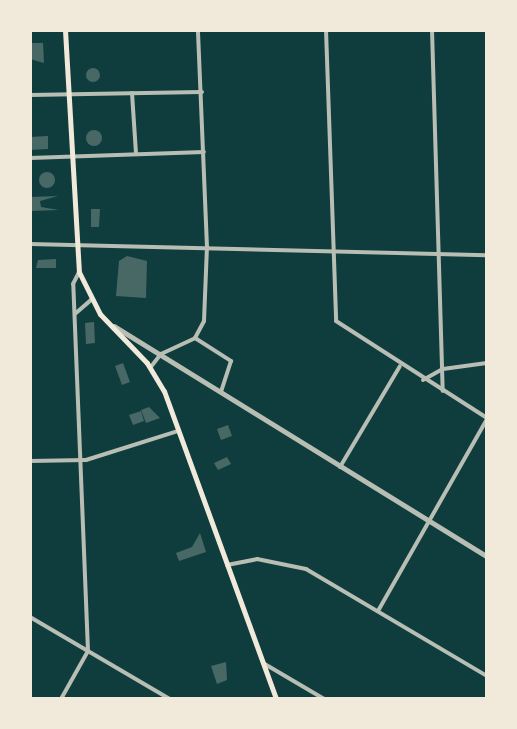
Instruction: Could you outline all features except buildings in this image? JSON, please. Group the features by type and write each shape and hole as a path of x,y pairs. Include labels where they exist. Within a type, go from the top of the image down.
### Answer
{"main road":[{"path":"65,30 75,244 79,272 91,300 106,322 150,368 179,431 276,699"}],"street":[{"path":"150,368 160,354 195,338 204,321 207,247 198,30"},
{"path":"326,30 336,321 400,366 487,419 378,611"},
{"path":"432,30 443,392"},
{"path":"30,95 201,92"},
{"path":"132,93 136,154"},
{"path":"30,158 204,152"},
{"path":"30,243 487,255"},
{"path":"62,699 88,651 74,281 79,272"},
{"path":"76,314 91,300"},
{"path":"106,322 487,556"},
{"path":"195,338 231,361 220,393"},
{"path":"423,380 443,369 487,363"},
{"path":"340,466 400,366"},
{"path":"30,461 81,460 179,431"},
{"path":"227,565 256,559 296,566 378,611 487,676"},
{"path":"30,616 170,699"},
{"path":"263,663 324,699"}]}
